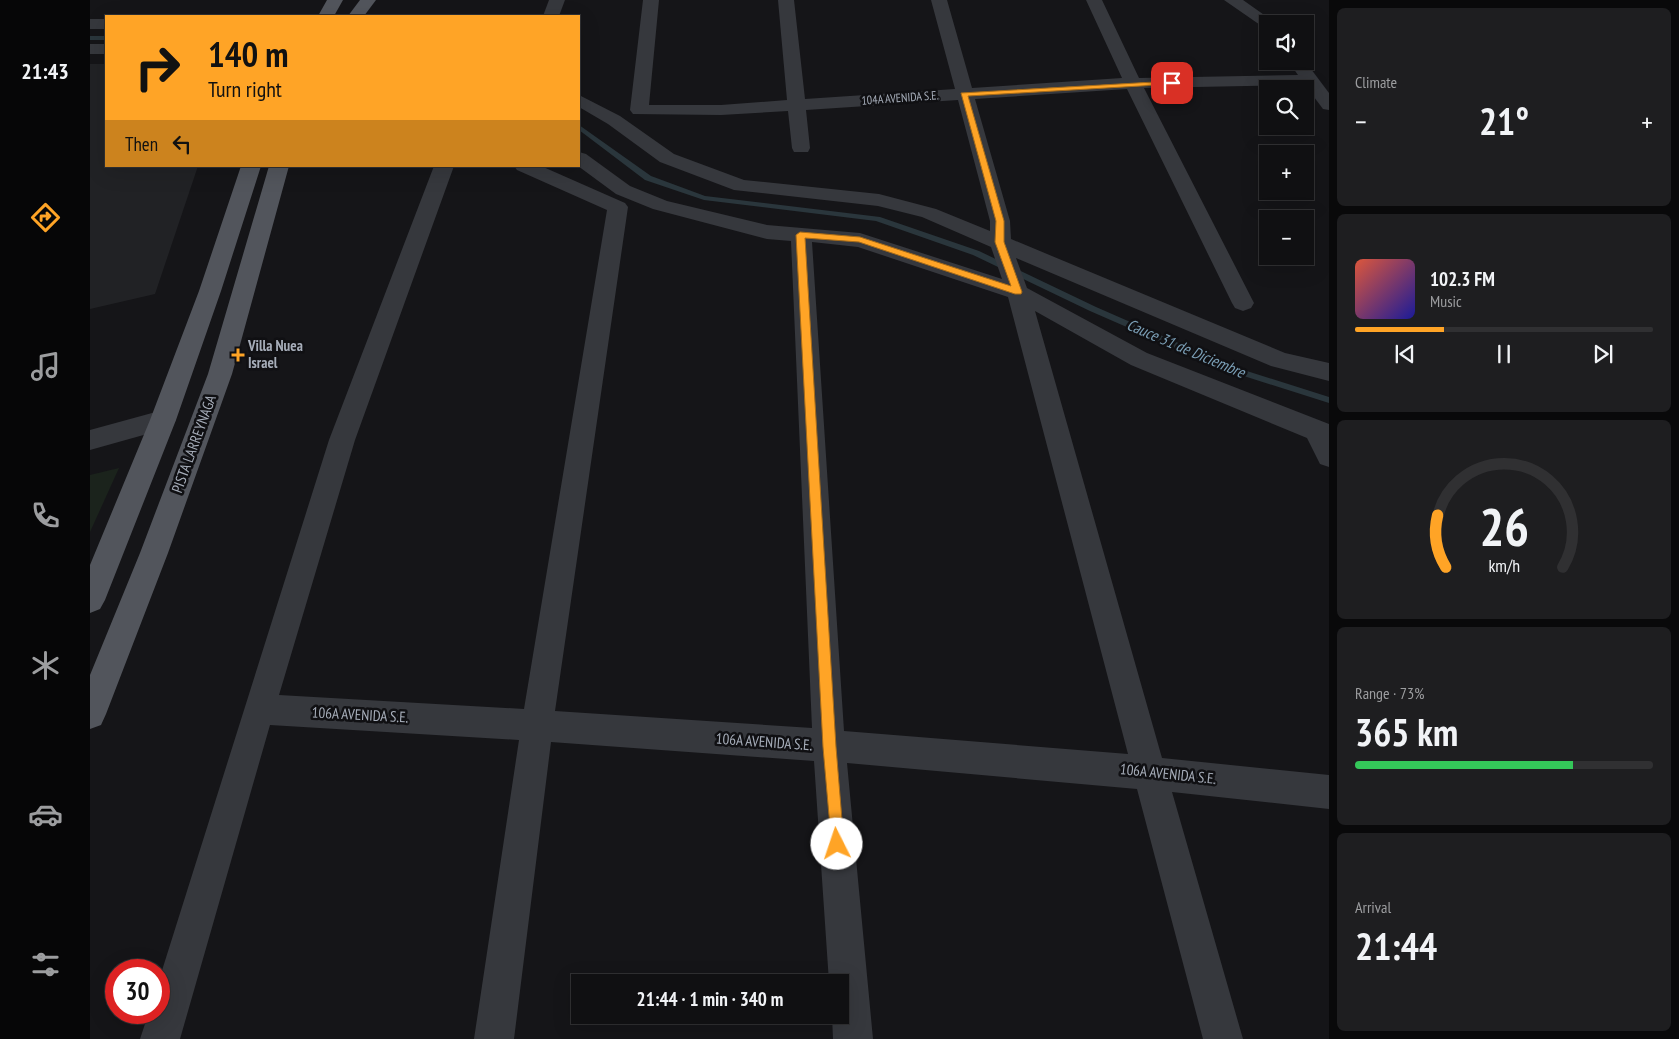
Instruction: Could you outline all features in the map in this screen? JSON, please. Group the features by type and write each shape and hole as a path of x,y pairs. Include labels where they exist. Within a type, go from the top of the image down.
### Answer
{"main road":[{"path":"327,15 335,0"},
{"path":"357,15 368,0"},
{"path":"90,600 163,420 210,291 251,167"},
{"name":"PISTA LARREYNAGA","path":"90,714 154,553 220,374 278,167"}],"street":[{"path":"551,15 557,0"},
{"name":"104A AVENIDA S.E.","path":"651,0 639,110 721,110 1133,84 1259,81"},
{"path":"786,0 802,148"},
{"path":"938,0 1000,221 1009,267 1223,1039"},
{"path":"1094,0 1133,84 1244,303"},
{"path":"1232,0 1259,18"},
{"path":"90,24 105,24"},
{"path":"90,49 105,49"},
{"path":"1303,70 1311,80"},
{"path":"1314,84 1329,105"},
{"path":"580,101 614,120 668,158 741,186 879,200 929,213 1139,359 1322,433 1329,457"},
{"path":"580,159 623,190 660,205 767,232 860,240 1009,267 1279,360 1329,372"},
{"path":"160,1039 258,709 342,440 444,167"},
{"path":"526,167 618,207 660,205"},
{"path":"494,1039 537,725 618,207"},
{"path":"800,235 830,747 853,1039"},
{"path":"90,440 163,420"},
{"name":"106A AVENIDA S.E.","path":"258,709 537,725 1148,771 1329,792"}],"shaded area":[{"path":"90,64 105,64 105,167 198,167 155,294 90,309"},
{"path":"119,468 90,532 90,475"}],"waterway":[{"path":"90,38 105,38"},
{"name":"Cauce 31 de Diciembre","path":"580,128 648,178 704,198 877,219 976,253 1093,309 1228,368 1329,400"}],"place":[{"name":"Villa Nuea Israel","path":"238,355"}],"route":[{"path":"837,844 800,235 860,240 926,260 1018,292 1000,242 1000,221 964,94 1172,83"}]}
